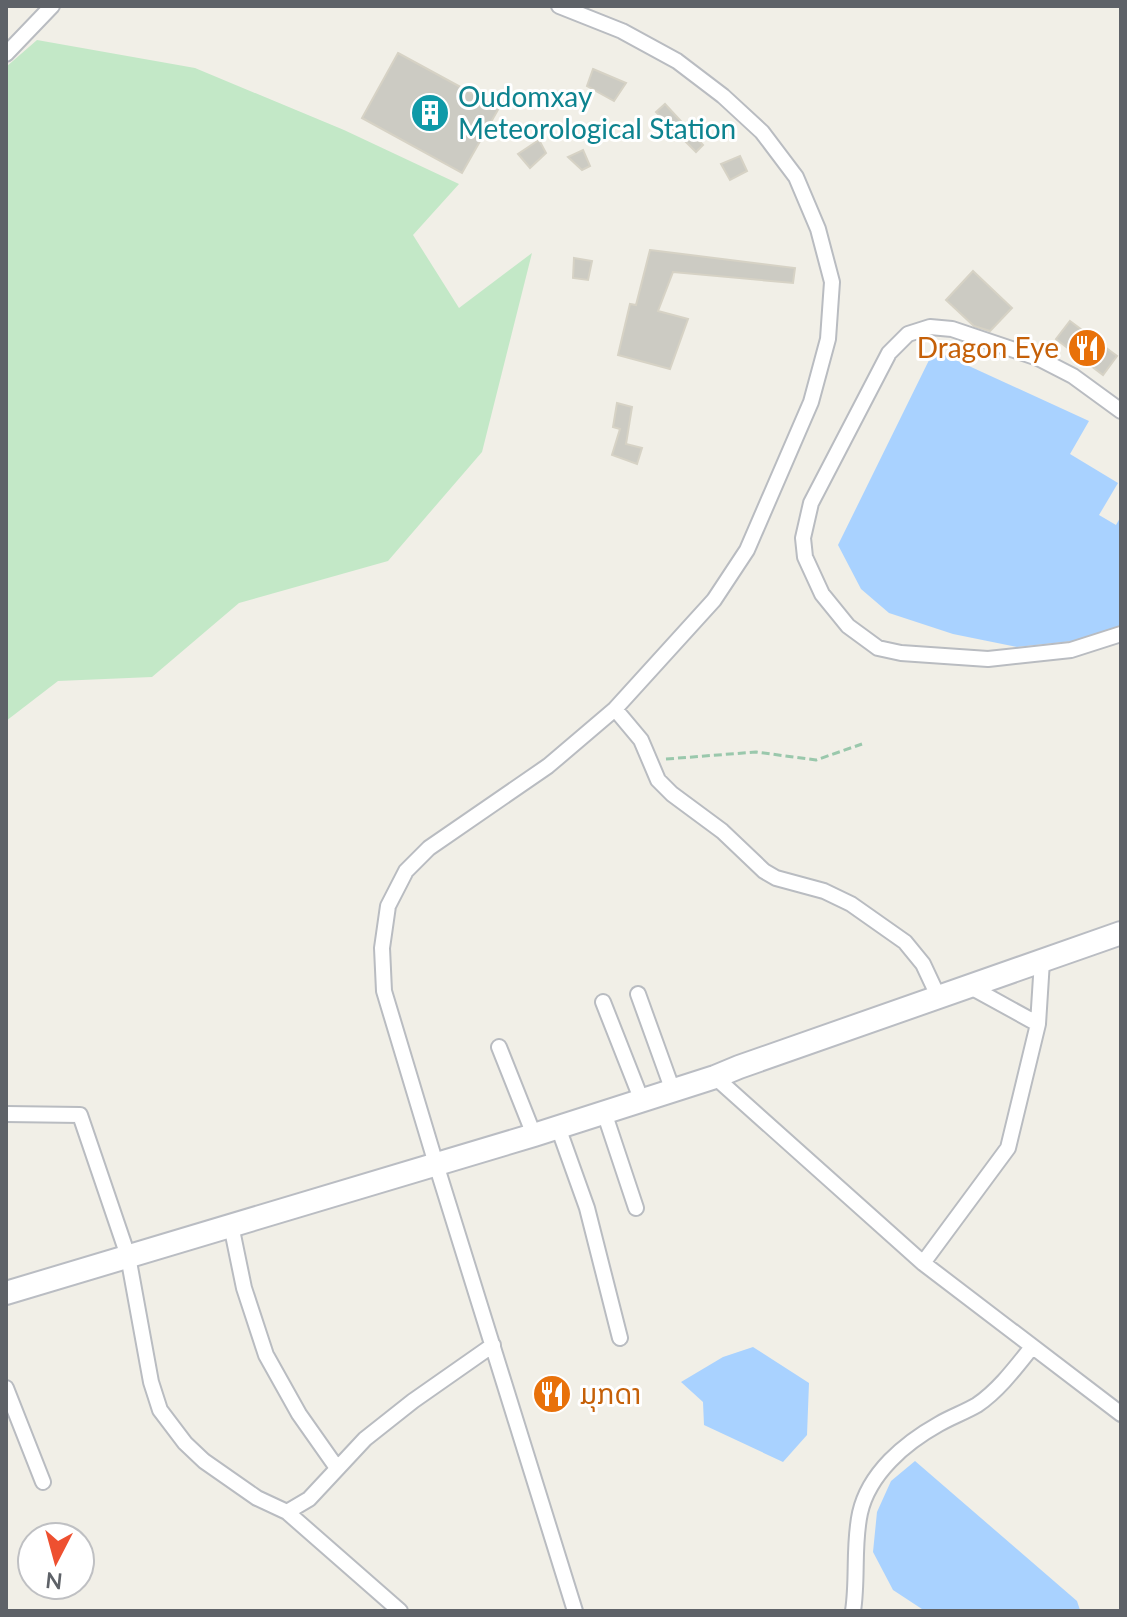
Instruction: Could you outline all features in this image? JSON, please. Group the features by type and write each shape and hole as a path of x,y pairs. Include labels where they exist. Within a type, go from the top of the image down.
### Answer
{"street":[{"path":"6,54 52,6"},
{"path":"559,6 622,31 677,61 723,96 762,132 796,177 818,229 832,282 828,339 811,402 747,550 714,600 615,709 548,766 429,848 406,871 388,906 382,948 384,991 575,1611"},
{"path":"1121,411 1073,376 1038,358 952,329 930,327 908,334 889,353 818,489 811,503 803,538 805,557 822,594 848,626 878,648 901,653 988,659 1071,650 1121,634"},
{"path":"615,709 641,740 658,780 672,794 722,831 764,871 776,878 824,891 851,904 905,942 923,964 938,996"},
{"path":"6,1293 673,1091 1121,933"},
{"path":"923,1263 1008,1148 1038,1024 1042,961"},
{"path":"969,986 1038,1024"},
{"path":"638,994 673,1091"},
{"path":"603,1002 642,1101"},
{"path":"499,1047 534,1135"},
{"path":"715,1077 923,1263 1121,1414"},
{"path":"604,1112 636,1208"},
{"path":"6,1114 80,1115 128,1256 151,1382 160,1410 185,1443 204,1461 257,1498 287,1512 400,1611"},
{"path":"558,1127 587,1208 620,1338"},
{"path":"231,1225 244,1288 266,1355 299,1414 337,1468"},
{"path":"287,1512 309,1499 365,1439 493,1345"},
{"path":"853,1611 860,1511 875,1478 902,1449 937,1425 978,1404 999,1387 1032,1347"},
{"path":"6,1388 43,1482"}],"path":[{"path":"664,759 756,752 816,760 862,744"}],"green space":[{"path":"37,40 195,68 344,130 459,184 413,235 459,308 532,253 482,452 388,561 239,603 152,677 58,681 6,721 6,67"}],"water":[{"path":"934,350 1089,421 1070,454 1118,483 1099,515 1116,525 1121,516 1121,629 1092,639 1017,647 953,634 889,613 861,589 838,545"},
{"path":"753,1347 809,1383 807,1435 783,1462 704,1425 703,1402 681,1382 723,1357"},
{"path":"915,1461 1077,1601 1080,1610 925,1611 893,1590 873,1552 877,1512 891,1481"}],"building":[{"name":"Oudomxay Meteorological Station","path":"398,53 499,108 462,173 362,118"},
{"path":"593,69 626,83 614,101 587,86"},
{"path":"665,104 703,145 696,152 656,112"},
{"path":"539,140 546,153 530,168 518,154"},
{"path":"583,150 590,166 582,170 568,157"},
{"path":"740,156 747,171 730,180 721,164"},
{"path":"650,250 795,268 793,283 673,272 658,311 688,319 670,369 618,355 630,304 636,305"},
{"path":"574,258 592,261 588,280 573,278"},
{"name":"Dragon Eye","path":"973,271 1012,308 990,331 974,326 946,300"},
{"name":"Dragon Eye","path":"1070,321 1117,356 1103,375 1056,339"},
{"path":"617,403 632,407 626,444 642,448 637,464 612,455 620,429 613,427"}],"place":[{"name":"Oudomxay Meteorological Station","path":"430,113"},
{"name":"Dragon Eye","path":"1087,348"},
{"name":"ມຸກດາ","path":"552,1394"}]}
